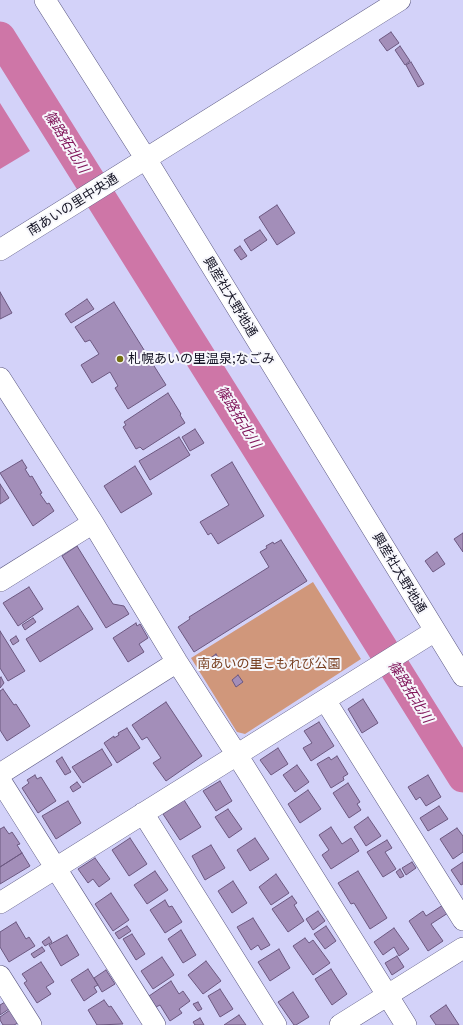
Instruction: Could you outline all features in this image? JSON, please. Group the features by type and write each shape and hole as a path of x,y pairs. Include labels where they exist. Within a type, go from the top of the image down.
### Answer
{"street":[{"name":"興産社大野地通","path":"46,0 146,159 463,676"},
{"name":"南あいの里中央通","path":"0,250 400,0"},
{"path":"1,381 92,523 177,662 406,1025"},
{"path":"0,581 92,523"},
{"path":"0,903 435,631"},
{"path":"0,774 177,662"},
{"path":"325,700 463,920"},
{"path":"0,780 155,1025"},
{"path":"143,814 276,1025"},
{"path":"340,1025 463,948"},
{"path":"0,976 31,1025"}],"green space":[{"name":"南あいの里こもれび公園","path":"313,582 361,659 245,734 237,732 191,658"}],"shaded area":[{"path":"0,103 30,151 0,169"}],"building":[{"path":"391,32 399,43 387,51 379,40"},
{"path":"400,46 410,61 405,65 395,50"},
{"path":"411,62 424,84 418,87 406,65"},
{"path":"277,205 295,233 277,245 259,217"},
{"path":"260,230 267,240 251,251 244,240"},
{"path":"240,246 247,256 241,260 234,250"},
{"path":"0,292 12,313 0,319"},
{"path":"87,299 94,309 71,323 65,314"},
{"name":"札幌あいの里温泉;なごみ","path":"114,302 166,385 128,409 115,388 118,386 110,372 92,383 81,365 99,354 90,340 85,342 75,327"},
{"path":"168,393 185,423 143,450 140,447 136,449 123,427 126,425 124,422"},
{"path":"195,429 204,443 190,451 182,437"},
{"path":"179,437 190,455 150,480 139,461"},
{"path":"22,460 27,468 25,469 30,477 32,476 42,493 40,494 47,504 49,503 54,511 33,526 0,473"},
{"path":"232,462 264,516 218,544 211,533 208,535 200,522 229,505 211,475"},
{"path":"135,466 152,494 121,513 104,486"},
{"path":"0,484 9,498 0,504"},
{"path":"463,533 463,552 454,539"},
{"path":"281,540 307,581 194,652 178,627 190,619 189,617 269,567 260,552 273,542 274,544"},
{"path":"77,546 113,604 124,606 129,614 106,628 62,556"},
{"path":"437,552 445,564 433,572 425,561"},
{"path":"29,587 43,609 18,626 3,603"},
{"path":"78,606 93,629 40,662 26,639"},
{"path":"33,618 36,622 25,630 22,625"},
{"path":"136,623 137,626 140,624 148,638 139,644 144,652 128,662 113,638"},
{"path":"0,631 25,671 8,681 0,668"},
{"path":"16,636 19,641 13,645 10,640"},
{"path":"216,654 221,662 210,669 205,662"},
{"path":"238,675 243,682 236,687 232,680"},
{"path":"1,677 4,683 0,688 0,678"},
{"path":"3,689 14,705 16,704 30,726 7,741 0,730 0,691"},
{"path":"363,699 378,723 362,733 348,709"},
{"path":"166,702 202,756 166,781 153,763 161,758 147,737 142,740 132,725"},
{"path":"319,722 334,746 311,761 303,748 312,743 304,731"},
{"path":"127,728 140,748 117,763 104,743 114,736 114,738 119,735 118,733"},
{"path":"278,748 288,764 271,775 260,760"},
{"path":"102,749 112,765 83,783 72,767"},
{"path":"337,756 348,774 343,777 344,780 331,788 317,764 329,757 331,760"},
{"path":"62,757 71,772 65,775 56,761"},
{"path":"297,765 309,782 295,792 283,775"},
{"path":"35,775 37,779 41,777 56,801 38,813 22,788 29,783 27,780"},
{"path":"428,775 441,797 426,806 420,797 416,800 408,787"},
{"path":"220,781 232,801 216,811 203,791"},
{"path":"77,782 81,787 73,792 70,787"},
{"path":"348,783 360,802 357,804 361,810 349,818 333,793"},
{"path":"308,790 321,809 300,823 288,804"},
{"path":"184,800 201,827 180,840 163,814"},
{"path":"68,801 81,823 56,839 42,816"},
{"path":"439,806 448,819 428,831 420,818"},
{"path":"228,809 242,829 229,838 215,817"},
{"path":"368,817 381,836 366,846 354,827"},
{"path":"4,827 9,834 12,832 20,844 17,845 22,853 0,867 0,829"},
{"path":"331,827 342,844 351,838 359,851 331,869 322,855 329,850 319,835"},
{"path":"457,828 463,836 463,852 453,859 440,839"},
{"path":"130,838 147,864 129,876 112,850"},
{"path":"255,838 269,859 250,871 237,850"},
{"path":"387,840 392,848 385,852 396,869 383,877 367,852"},
{"path":"211,845 225,868 205,880 192,856"},
{"path":"22,853 30,866 0,884 0,867"},
{"path":"95,858 110,879 99,887 93,879 88,883 78,869"},
{"path":"412,862 416,868 406,875 402,868"},
{"path":"463,862 463,884 461,885 451,870"},
{"path":"400,869 404,876 400,878 396,872"},
{"path":"155,871 168,890 147,904 134,885"},
{"path":"358,871 387,918 370,929 354,903 351,904 338,883"},
{"path":"276,874 289,893 271,905 259,887"},
{"path":"233,881 247,903 232,913 218,891"},
{"path":"111,893 129,920 113,931 95,904"},
{"path":"292,896 297,903 294,905 304,921 288,932 272,909"},
{"path":"165,900 169,907 172,906 182,922 165,933 150,910"},
{"path":"443,905 448,913 431,924 443,941 428,951 409,921 423,911 426,916"},
{"path":"318,911 325,921 313,930 306,919"},
{"path":"253,918 270,945 261,950 258,945 251,950 237,927"},
{"path":"16,922 26,939 29,937 35,946 9,962 0,947 0,932"},
{"path":"127,926 131,931 119,939 115,933"},
{"path":"326,926 336,941 325,949 314,934"},
{"path":"394,928 409,949 399,956 394,947 383,955 374,942"},
{"path":"181,930 196,955 183,963 168,939"},
{"path":"132,934 145,954 136,960 123,939"},
{"path":"67,935 79,955 61,966 49,945"},
{"path":"49,937 52,942 45,946 42,942"},
{"path":"305,938 309,943 313,940 330,963 313,975 293,946"},
{"path":"42,947 45,951 34,958 31,954"},
{"path":"279,949 290,968 270,981 258,962"},
{"path":"397,956 404,967 392,975 385,963"},
{"path":"162,957 174,975 153,989 141,971"},
{"path":"206,961 221,981 203,994 188,975"},
{"path":"41,962 54,982 46,987 51,994 37,1003 24,983 27,981 22,974"},
{"path":"88,969 98,985 94,987 97,992 84,1001 71,980"},
{"path":"331,969 347,994 332,1005 315,979"},
{"path":"106,970 115,984 102,992 94,978"},
{"path":"171,981 179,994 183,991 190,1001 179,1009 182,1013 170,1021 160,1005 156,1007 149,996"},
{"path":"220,989 233,1009 220,1017 208,996"},
{"path":"293,992 309,1017 296,1025 294,1025 278,1002"},
{"path":"104,1000 109,1007 111,1006 123,1024 97,1025 88,1010"},
{"path":"5,1002 9,1009 0,1015 0,1005"},
{"path":"198,1002 202,1009 198,1011 193,1004"},
{"path":"446,1005 459,1025 436,1025 430,1016"},
{"path":"10,1010 18,1023 14,1025 3,1025 0,1017"},
{"path":"239,1015 246,1025 224,1025"},
{"path":"200,1018 204,1025 195,1025 193,1022"}],"waterway":[{"name":"篠路拓北川","path":"0,37 463,777"}],"place":[{"name":"札幌あいの里温泉;なごみ","path":"120,359"}]}
